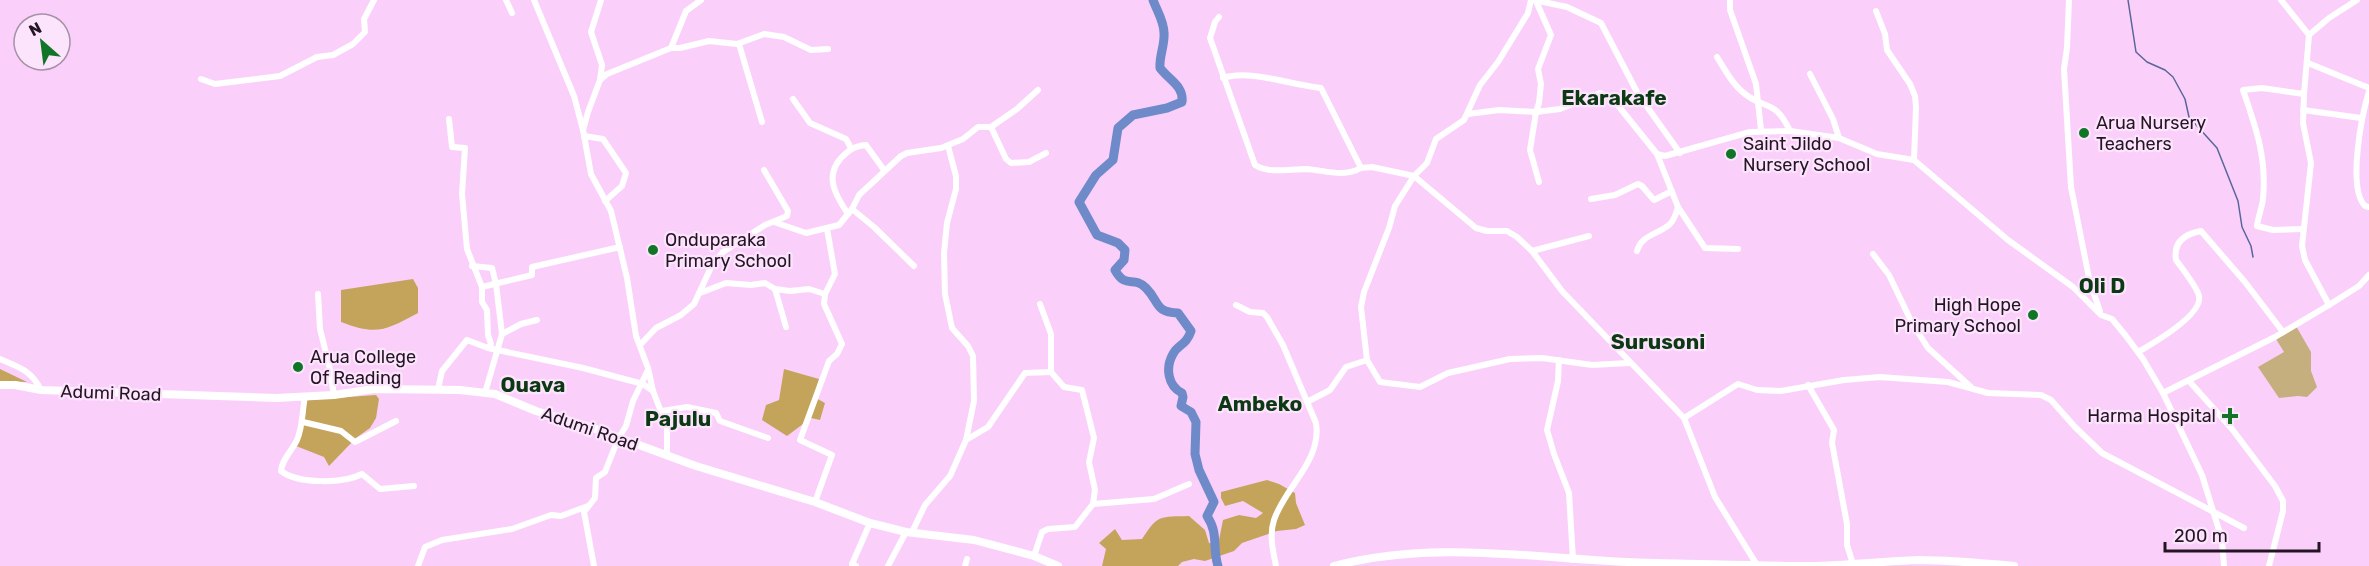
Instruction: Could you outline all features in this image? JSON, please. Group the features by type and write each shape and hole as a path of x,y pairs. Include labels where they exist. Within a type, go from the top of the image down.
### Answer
{"main road":[{"name":"Adumi Road","path":"0,385 15,385 41,390 174,396 334,395 374,389 438,389 495,394 536,411 590,427 696,466 815,502 870,523 909,532 974,540 1034,556 1058,566"},
{"path":"1334,566 1381,557 1432,552 1520,555 1573,560 1733,565 1820,566 1940,563 2014,566"}],"street":[{"path":"201,79 215,84 280,75 317,57 333,55 353,44 365,32 364,19 374,0"},
{"path":"506,0 512,13"},
{"path":"534,0 574,96 584,133 591,174 611,211 636,336 648,368 652,391 667,427 666,454"},
{"path":"584,133 588,111 600,80 602,65 591,32 602,0"},
{"path":"671,48 686,11 701,0"},
{"path":"1533,0 1551,35 1538,69 1541,84 1530,150 1539,182"},
{"path":"1533,0 1528,13 1498,62 1480,84 1471,101 1468,114 1461,123 1436,139 1427,163 1414,176 1395,206 1362,298 1361,311 1367,360 1380,382 1416,387 1448,373 1493,362 1529,358 1593,365 1629,363"},
{"path":"1533,0 1567,7 1600,23 1638,94 1680,153"},
{"path":"1730,0 1730,10 1756,84 1761,130"},
{"path":"2069,0 2064,69 2071,187 2091,283 2101,315"},
{"path":"2282,0 2309,35 2303,123 2311,163 2302,246 2305,260 2329,305"},
{"path":"2309,35 2329,18 2357,0"},
{"path":"1876,11 1885,34 1887,50 1910,84 1914,96 1916,107 1914,160"},
{"path":"1219,17 1210,38 1255,165 1273,170 1309,169 1332,173 1372,167 1414,176 1476,228 1487,231 1507,231 1532,251 1562,291 1684,418 1715,497 1757,565"},
{"path":"600,80 607,74 671,48 695,46 709,41 740,44 764,34 784,38 811,50 828,49"},
{"path":"740,44 762,122"},
{"path":"1717,57 1737,88 1757,102 1770,105 1778,111 1784,117 1790,130"},
{"path":"2308,63 2369,89 2361,118 2356,172 2360,199 2369,207"},
{"path":"1223,78 1243,74 1290,84 1321,87 1361,168"},
{"path":"1810,74 1833,119 1839,138"},
{"path":"2303,229 2273,230 2257,226 2263,198 2264,160 2256,125 2243,90 2262,88 2304,94"},
{"path":"774,222 806,233 839,225 859,195 884,170 907,153 948,146 963,139 978,127 991,127 1017,109 1038,90"},
{"path":"1468,114 1499,110 1536,112 1560,109 1592,95 1604,94 1612,98 1657,154 1678,207 1705,248 1738,249"},
{"path":"793,99 810,123 846,139 852,148"},
{"path":"2303,110 2361,118"},
{"path":"449,119 452,147 465,148 462,194 467,249 482,287 482,302 487,310 488,335 491,344 488,348"},
{"path":"991,127 1006,159 1011,163 1029,162 1046,153"},
{"path":"1657,154 1665,156 1680,153 1761,130 1790,130 1839,138 1877,154 1914,160 2008,240 2073,287 2101,315 2112,319 2138,352 2163,393 2202,475 2222,540 2224,566"},
{"path":"584,133 603,139 626,173 622,186 605,201"},
{"path":"884,170 867,145 852,148 839,161 832,176 835,193 850,211 874,227 914,266"},
{"path":"888,566 926,505 950,476 966,440 974,401 975,369 970,349 952,328 945,294 944,253 947,223 956,189 956,176 948,146"},
{"path":"640,345 656,328 690,309 712,265 723,252 765,225 789,213 764,170"},
{"path":"1591,199 1615,195 1638,184 1654,200 1672,191"},
{"path":"1638,251 1644,238 1658,232 1672,221 1678,207"},
{"path":"815,502 832,455 800,440 830,362 842,344 825,308 825,294 834,274 827,229"},
{"path":"2138,352 2178,326 2198,304 2199,296 2176,260 2175,253 2181,240 2188,234 2200,231 2245,282 2283,332"},
{"path":"1532,251 1558,242 1589,236"},
{"path":"482,287 531,275 532,267 620,247"},
{"path":"1873,254 1889,275 1912,323 1928,348 1973,390"},
{"path":"472,266 492,268 502,334 484,393"},
{"path":"2163,393 2283,332 2359,286 2369,275"},
{"path":"700,293 726,283 751,285 765,283 775,289 790,291 809,289 825,294"},
{"path":"775,289 786,327"},
{"path":"318,294 320,329 334,395"},
{"path":"1034,556 1042,532 1048,529 1075,527 1093,504 1095,490 1089,462 1094,438 1082,390 1064,387 1051,372 1051,338 1040,304"},
{"path":"1236,305 1250,312 1265,314 1283,345 1316,423 1316,442 1299,478 1281,504 1273,522 1272,546 1276,566"},
{"path":"502,334 521,324 537,320"},
{"path":"438,389 442,370 467,340 488,348 583,368 643,384 652,391"},
{"path":"0,359 29,372 41,390"},
{"path":"1307,402 1330,390 1346,367 1367,360"},
{"path":"1559,360 1558,381 1547,430 1569,493 1573,560"},
{"path":"594,566 584,512 595,498 596,478 605,472 618,439 626,426 633,401 643,384 648,368"},
{"path":"966,440 988,427 1025,373 1051,372"},
{"path":"1684,418 1738,384 1757,390 1780,391 1808,385 1880,377 1948,382 1988,393 2032,393 2051,400 2102,453 2244,528"},
{"path":"2189,381 2232,429 2275,486 2283,501 2283,511 2269,566"},
{"path":"1808,385 1834,430 1832,443 1847,524 1847,544 1853,564"},
{"path":"305,396 303,422 296,441 282,464 281,471 289,477 326,483 355,478 362,474 380,489 414,486"},
{"path":"662,411 687,407 716,413 720,421 768,438"},
{"path":"303,422 341,431 356,442 396,421"},
{"path":"1093,504 1154,499 1188,484"},
{"path":"418,566 425,547 442,540 512,529 551,515 561,516 588,506"},
{"path":"856,566 852,564 870,523"}],"shaded area":[{"path":"413,279 418,288 418,313 398,324 373,330 341,322 341,290"},
{"path":"2296,326 2311,352 2311,371 2317,387 2307,397 2279,398 2258,367 2284,352 2276,339"},
{"path":"0,369 27,382 0,381"},
{"path":"784,369 819,379 814,397 825,403 820,420 811,418 787,436 762,420 766,405 779,400"},
{"path":"376,395 379,399 376,418 370,428 356,438 329,466 324,457 296,446 304,403 308,400"},
{"path":"1267,480 1295,493 1296,503 1305,525 1296,529 1277,531 1242,543 1234,551 1205,561 1194,559 1182,562 1178,566 1102,566 1106,549 1099,543 1115,529 1122,540 1142,539 1156,521 1166,517 1189,516 1205,530 1209,543 1218,545 1223,520 1239,515 1256,518 1263,513 1243,501 1225,506 1221,492"}],"waterway":[{"path":"1153,0 1164,29 1160,68 1178,87 1182,102 1167,108 1133,115 1118,128 1113,160 1096,175 1079,202 1097,235 1118,243 1125,250 1124,260 1115,270 1119,276 1126,281 1141,284 1161,308 1178,313 1191,331 1187,340 1173,354 1169,365 1169,376 1177,390 1182,393 1181,406 1191,412 1196,422 1195,454 1199,470 1214,502 1207,516 1213,529 1218,566"},
{"path":"2128,0 2136,52 2147,62 2165,70 2173,77 2185,99 2189,117 2217,148 2238,201 2242,227 2251,246 2253,257"}],"place":[{"name":"Arua Nursery Teachers","path":"2084,133"},
{"name":"Saint Jildo Nursery School","path":"1731,154"},
{"name":"Onduparaka Primary School","path":"653,250"},
{"name":"High Hope Primary School","path":"2033,315"},
{"name":"Arua College Of Reading","path":"298,367"},
{"name":"Harma Hospital","path":"2230,416"}],"district":[{"name":"Ekarakafe","path":"1614,97"},
{"name":"Oli D","path":"2102,285"},
{"name":"Surusoni","path":"1658,341"},
{"name":"Ouava","path":"533,384"},
{"name":"Ambeko","path":"1260,403"},
{"name":"Pajulu","path":"678,418"}]}
